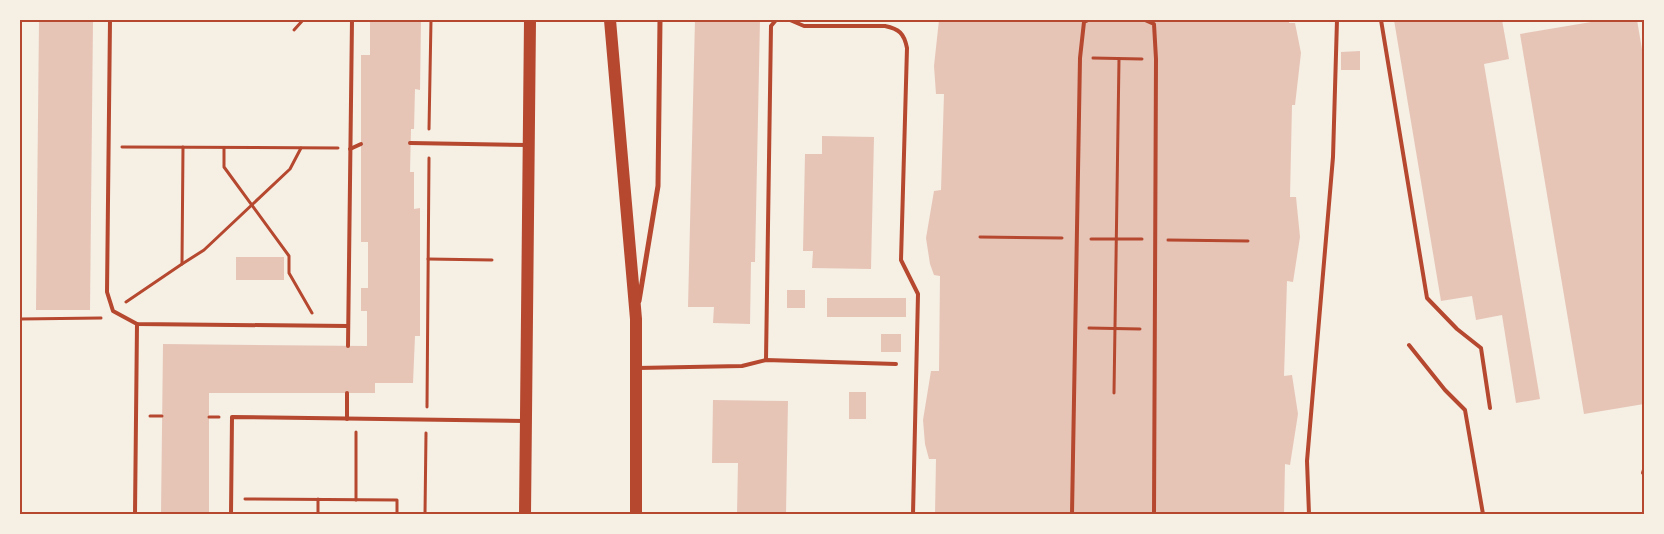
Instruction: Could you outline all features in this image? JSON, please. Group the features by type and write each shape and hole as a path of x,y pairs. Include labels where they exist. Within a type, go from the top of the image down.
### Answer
{"main road":[{"path":"525,514 530,20"},
{"path":"610,20 636,319 636,514"}],"street":[{"path":"636,319 658,186 660,20"}],"lane":[{"path":"110,20 107,292 113,311 137,324 348,326"},
{"path":"348,346 352,20"},
{"path":"766,360 771,26 776,20"},
{"path":"790,20 804,26 885,26 897,28 904,36 907,48 901,260 918,294 913,514"},
{"path":"1072,514 1080,58 1084,22 1088,20"},
{"path":"1145,20 1154,24 1156,59 1154,514"},
{"path":"1309,514 1307,461 1333,157 1337,20"},
{"path":"1381,20 1427,298 1457,329 1482,348 1490,408"},
{"path":"410,143 529,144"},
{"path":"350,149 361,144"},
{"path":"134,514 137,324"},
{"path":"1409,345 1445,390 1465,410 1483,514"},
{"path":"637,368 742,366 766,360 896,364"},
{"path":"347,393 347,419"},
{"path":"231,514 232,417 526,421"}],"path":[{"path":"294,30 303,20"},
{"path":"425,514 431,20"},
{"path":"1080,58 1156,59"},
{"path":"1114,393 1119,59"},
{"path":"108,146 350,149"},
{"path":"182,264 183,147"},
{"path":"224,148 224,167 289,256 289,273 319,326"},
{"path":"122,305 204,250 290,169 301,148"},
{"path":"980,237 1248,241"},
{"path":"428,259 492,260"},
{"path":"20,319 99,319"},
{"path":"1076,328 1155,329"},
{"path":"356,419 356,500"},
{"path":"232,499 397,500 397,514"},
{"path":"318,500 318,514"}],"building":[{"path":"39,20 93,20 90,310 36,310"},
{"path":"370,20 421,20 420,90 415,89 414,129 411,129 410,172 414,172 414,209 420,208 420,336 415,336 413,383 375,383 375,393 209,393 209,514 161,514 163,344 367,346 367,311 361,311 361,288 368,288 368,242 361,242 361,55 370,55"},
{"path":"695,20 760,20 755,262 751,262 750,324 713,323 714,307 688,307"},
{"path":"939,20 1289,20 1289,23 1295,23 1301,53 1295,105 1292,105 1290,197 1296,197 1300,237 1293,282 1287,281 1284,376 1292,375 1298,414 1290,465 1285,464 1284,514 935,514 936,459 929,459 925,444 923,420 931,371 939,371 940,276 934,275 930,264 926,238 934,191 941,190 944,94 936,94 934,66"},
{"path":"1394,20 1502,20 1509,59 1484,64 1540,399 1516,403 1502,315 1476,320 1472,296 1441,301"},
{"path":"1603,20 1637,20 1644,61 1644,404 1584,414 1520,34"},
{"path":"1360,51 1360,70 1341,70 1341,52"},
{"path":"822,136 874,137 871,269 812,268 813,251 803,251 805,154 822,154"},
{"path":"236,257 284,257 284,280 236,280"},
{"path":"787,290 805,290 805,308 787,308"},
{"path":"827,298 906,298 906,317 827,317"},
{"path":"881,334 901,334 901,352 881,352"},
{"path":"849,392 866,392 866,419 849,419"},
{"path":"713,400 788,401 786,514 737,514 738,463 712,463"}]}
